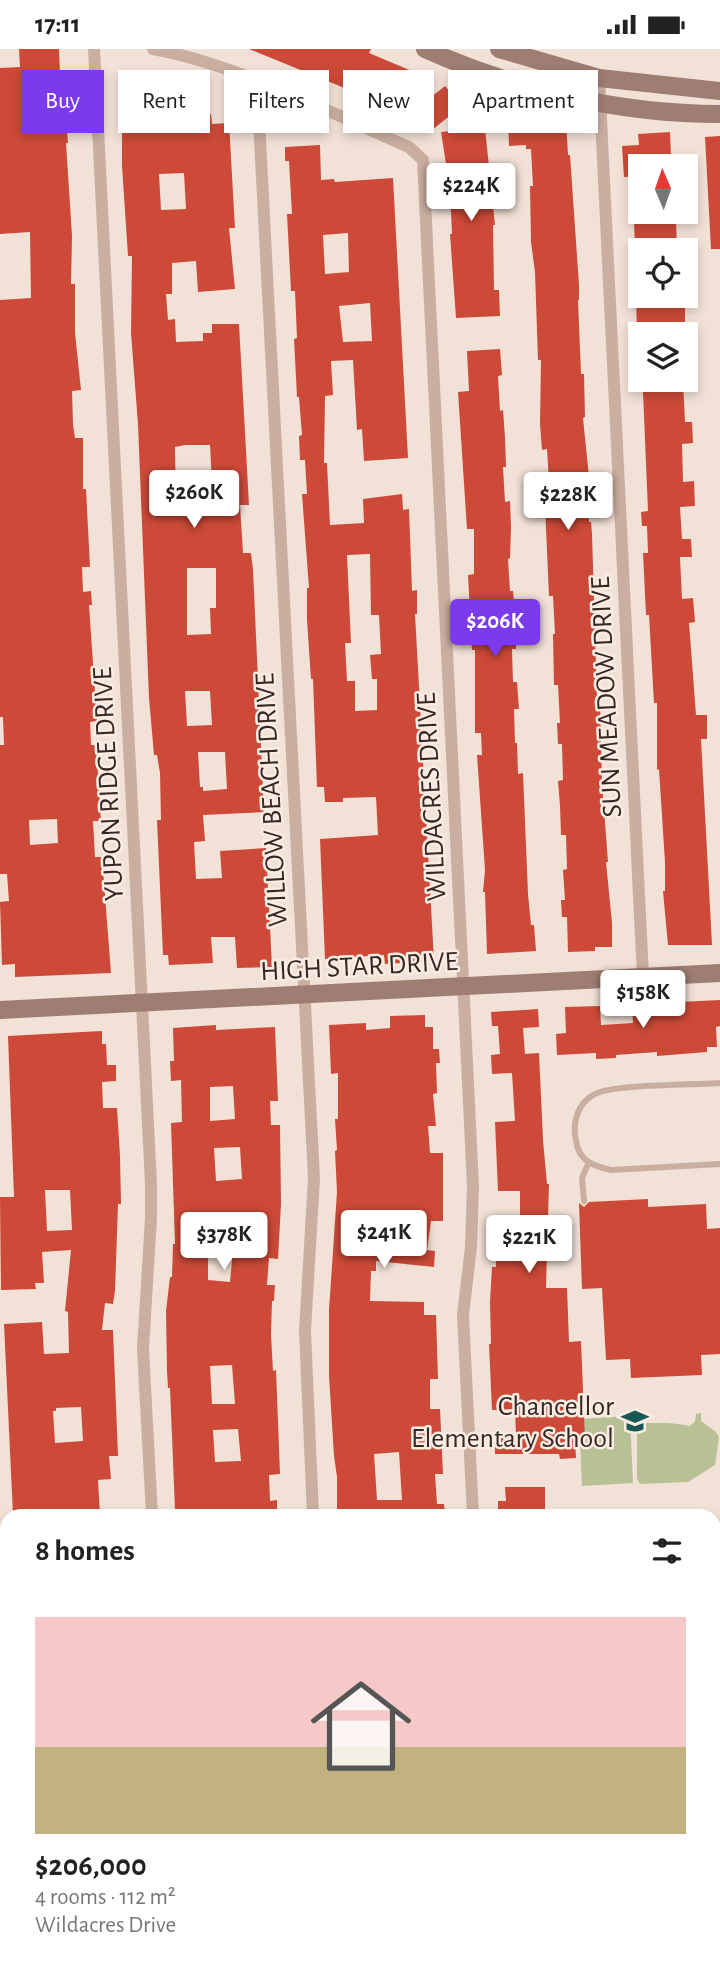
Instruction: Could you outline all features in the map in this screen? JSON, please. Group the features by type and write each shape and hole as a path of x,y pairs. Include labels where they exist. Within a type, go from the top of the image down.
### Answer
{"street":[{"name":"YUPON RIDGE DRIVE","path":"94,49 151,1207 143,1349 152,1509"},
{"name":"WILDACRES DRIVE","path":"153,49 181,54 224,70"},
{"path":"425,49 472,71 600,104 720,114"},
{"path":"499,49 599,78 720,91"},
{"name":"SUN MEADOW DRIVE","path":"599,78 643,977"},
{"name":"WILDACRES DRIVE","path":"329,113 409,147 423,160 473,1186 471,1247 463,1315 473,1509"},
{"name":"WILLOW BEACH DRIVE","path":"260,133 314,1178 305,1331 313,1509"},
{"name":"HIGH STAR DRIVE","path":"0,1010 720,974"}],"lane":[{"path":"720,1083 608,1089 591,1095 580,1109 574,1129 577,1148 588,1164 611,1170 720,1164"},
{"path":"584,1201 582,1178 588,1164"}],"green space":[{"path":"701,1413 701,1421 719,1437 715,1465 688,1482 640,1484 637,1479 637,1426 640,1423 659,1423 690,1426 695,1421 696,1414"},
{"path":"630,1416 633,1483 582,1486 579,1419"}],"building":[{"path":"19,49 59,49 60,70 21,70 21,133 67,133 72,236 71,284 75,284 75,333 81,390 72,391 73,425 75,438 83,438 83,489 86,489 90,567 82,567 83,592 91,591 92,605 89,605 97,721 90,722 91,745 99,745 100,759 97,759 101,821 93,821 95,857 102,857 111,973 15,977 15,964 2,965 0,902 9,901 7,874 0,874 0,745 4,745 3,717 0,717 0,300 31,298 30,232 0,234 0,68 20,67","holes":["57,819 58,843 30,845 29,820"]},
{"path":"249,49 371,49 369,53 409,70 343,70 343,87 329,82 329,70 300,70"},
{"path":"445,86 448,90 448,117 434,128 434,95"},
{"path":"211,114 212,124 224,123 224,133 230,133 235,228 229,228 235,289 198,292 196,261 172,263 172,294 166,294 168,320 175,319 176,342 203,341 203,333 212,333 212,324 239,324 249,505 240,505 243,553 251,553 253,570 264,812 203,815 205,841 194,842 196,879 222,878 220,851 266,848 272,967 237,968 235,937 211,937 213,963 169,965 168,955 163,955 157,820 161,820 160,773 157,755 154,755 149,698 138,424 131,333 132,256 128,256 122,133 210,133","holes":["184,173 186,209 161,210 159,174","210,445 212,483 203,484 205,512 176,514 175,447","187,568 216,568 216,608 210,608 211,634 187,635","185,691 210,691 212,725 187,726","198,752 225,752 227,789 203,791 203,787 200,787"]},
{"path":"441,132 486,133 495,225 494,290 499,290 500,316 456,318 450,189"},
{"path":"670,132 671,154 628,154 628,177 624,177 622,146 639,145 638,134"},
{"path":"508,133 567,133 570,155 579,285 581,374 584,374 583,418 589,477 586,477 592,534 597,698 600,698 606,862 612,923 612,947 595,947 595,951 568,952 567,917 562,917 561,900 565,900 563,870 567,869 566,835 561,835 558,781 563,780 562,744 558,744 558,685 554,685 553,596 549,596 544,483 549,482 547,449 542,450 540,424 541,360 538,360 535,272 531,242 531,149 526,149 526,145 509,146"},
{"path":"720,136 720,249 711,249 705,137"},
{"path":"320,145 321,180 334,179 335,182 393,178 408,458 364,461 362,429 357,430 353,360 331,361 333,395 325,396 324,463 327,463 330,525 364,523 363,499 402,494 403,510 409,509 412,591 417,590 415,614 434,961 385,964 384,955 325,959 320,839 378,835 376,797 343,798 343,802 325,802 324,787 317,787 313,679 307,620 309,588 302,494 307,494 305,460 300,460 299,436 302,435 294,339 297,338 295,291 291,291 287,214 292,214 289,161 285,161 285,147","holes":["348,233 349,272 325,274 323,235","370,303 372,341 343,342 339,306","370,554 371,615 379,615 381,654 370,655 372,679 377,679 377,710 355,711 355,681 347,681 345,643 351,643 347,555"]},
{"path":"634,224 676,224 677,238 635,238"},
{"path":"636,308 685,308 685,322 637,322"},
{"path":"500,349 502,375 498,376 505,437 505,502 510,501 511,527 508,559 516,623 516,649 512,649 513,682 517,682 519,709 514,709 515,743 518,774 523,773 528,894 536,951 487,954 483,892 485,870 477,755 482,755 481,733 475,733 475,650 472,650 468,575 474,574 474,529 467,529 458,392 469,391 467,351"},
{"path":"643,392 684,392 685,422 692,422 693,443 682,444 683,482 694,481 695,506 680,507 682,539 691,539 692,557 680,557 682,599 693,598 695,622 689,623 696,715 707,715 707,739 701,739 712,945 668,945 663,891 665,862 659,769 657,770 657,703 654,703 649,615 646,615 643,553 648,553 647,526 642,526 641,512 648,511"},
{"path":"679,1000 720,1000 720,1026 716,1027 717,1047 707,1047 707,1052 657,1056 657,1052 596,1059 596,1053 557,1055 556,1034 566,1033 565,1007 600,1006 601,1025 633,1023 632,1005"},
{"path":"538,1009 539,1027 523,1028 525,1054 539,1053 543,1140 549,1184 546,1288 567,1288 569,1342 581,1341 585,1440 575,1441 576,1458 560,1459 559,1454 495,1454 495,1435 516,1435 515,1409 492,1410 489,1344 492,1267 496,1267 496,1216 520,1216 520,1191 498,1191 495,1122 515,1121 512,1073 492,1074 491,1055 500,1054 498,1026 492,1026 491,1012"},
{"path":"425,1015 425,1027 433,1027 433,1049 439,1049 440,1063 436,1063 437,1093 433,1094 436,1126 428,1126 430,1153 443,1153 443,1221 431,1221 427,1250 435,1251 434,1267 376,1261 376,1271 371,1271 370,1301 424,1302 424,1315 436,1315 438,1379 430,1379 430,1409 440,1409 443,1474 435,1474 437,1504 444,1504 444,1509 337,1509 329,1376 329,1310 337,1192 335,1119 338,1119 338,1073 331,1074 329,1025 366,1023 366,1030 390,1028 390,1016","holes":["399,1452 402,1500 377,1500 374,1454"]},
{"path":"216,1025 216,1030 275,1027 278,1101 270,1101 271,1125 280,1125 281,1204 278,1259 269,1258 267,1285 275,1285 271,1335 273,1371 276,1370 280,1474 269,1475 270,1501 277,1500 277,1509 175,1509 166,1311 175,1244 171,1123 182,1122 181,1080 171,1081 170,1061 174,1061 173,1028","holes":["233,1086 235,1119 210,1121 210,1087","240,1147 242,1179 216,1181 214,1148","208,1240 234,1240 230,1282 208,1280","232,1365 235,1404 212,1404 210,1366","238,1429 241,1461 215,1462 213,1430"]},
{"path":"102,1031 107,1065 116,1065 116,1081 102,1082 103,1108 117,1108 121,1204 118,1204 115,1291 113,1304 105,1303 102,1330 113,1330 118,1456 109,1456 111,1479 98,1480 100,1509 13,1509 4,1324 42,1322 44,1354 69,1353 68,1312 65,1311 71,1250 42,1252 44,1283 35,1283 36,1289 1,1290 0,1197 14,1197 8,1036","holes":["45,1190 70,1190 72,1230 47,1231","81,1407 83,1441 55,1443 53,1411 56,1411 56,1408"]},
{"path":"648,1199 648,1207 706,1204 707,1229 720,1228 720,1354 701,1355 702,1375 631,1378 630,1359 606,1360 602,1288 582,1289 579,1203 584,1207 589,1202"},
{"path":"505,1487 545,1487 545,1509 498,1509 498,1501 506,1501"}],"place":[{"name":"Chancellor Elementary School","path":"635,1421"}]}
